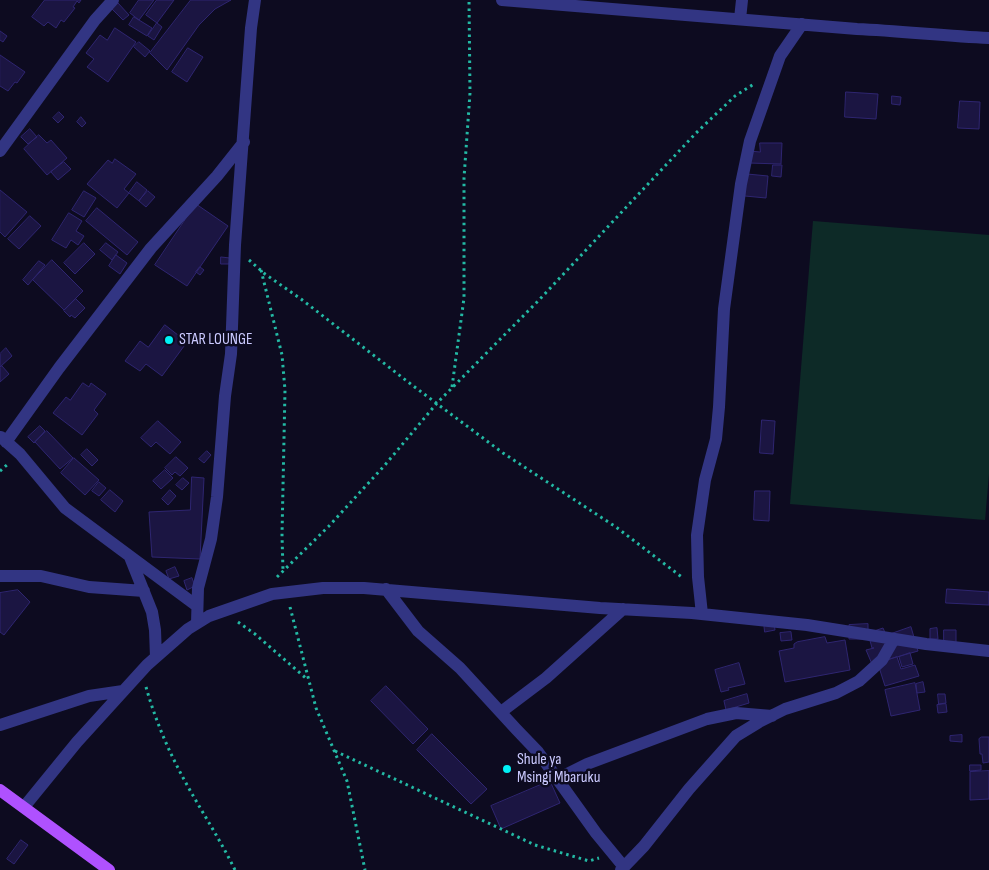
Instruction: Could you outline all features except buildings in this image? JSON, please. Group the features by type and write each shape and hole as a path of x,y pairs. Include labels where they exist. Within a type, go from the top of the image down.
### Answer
{"main road":[{"path":"0,793 24,807 109,870"}],"street":[{"path":"0,151 95,20 113,0"},
{"path":"197,624 198,588 211,539 217,497 225,396 231,354 236,245 251,28 255,0"},
{"path":"502,0 950,37 989,38"},
{"path":"740,19 742,0"},
{"path":"702,614 699,591 697,535 705,480 716,431 724,309 741,184 750,141 780,56 802,24"},
{"path":"197,606 66,508 20,454 3,439 151,248 217,176 244,142"},
{"path":"130,555 152,612 156,630 156,657"},
{"path":"0,576 40,576 89,587 144,592"},
{"path":"24,807 77,742 142,670 188,629 209,616 272,594 323,588 386,589 702,614 807,625 894,639 989,651"},
{"path":"386,589 418,631 460,668 538,752 623,868 644,846 688,789 736,736 785,709 836,693 859,681 882,660 894,639"},
{"path":"501,712 546,678 623,609"},
{"path":"0,725 89,696 123,691"},
{"path":"557,779 587,764 707,719 736,713 772,716"}],"path":[{"path":"452,388 464,298 464,178 470,93 469,0"},
{"path":"254,600 329,526 385,465 437,403 540,299 696,133 736,96 775,70"},
{"path":"236,245 261,270 404,380 503,453 616,527 699,591"},
{"path":"261,270 282,356 285,390 283,571"},
{"path":"288,592 290,611 316,708 346,782 365,870"},
{"path":"223,612 255,634 309,680"},
{"path":"142,670 156,718 175,762 235,870"},
{"path":"335,751 535,845 589,861 614,854"}],"green space":[{"path":"813,221 989,235 989,474 985,520 790,504"}],"place":[{"name":"STAR LOUNGE","path":"169,340"},
{"name":"Shule ya Msingi Mbaruku","path":"507,769"}]}
